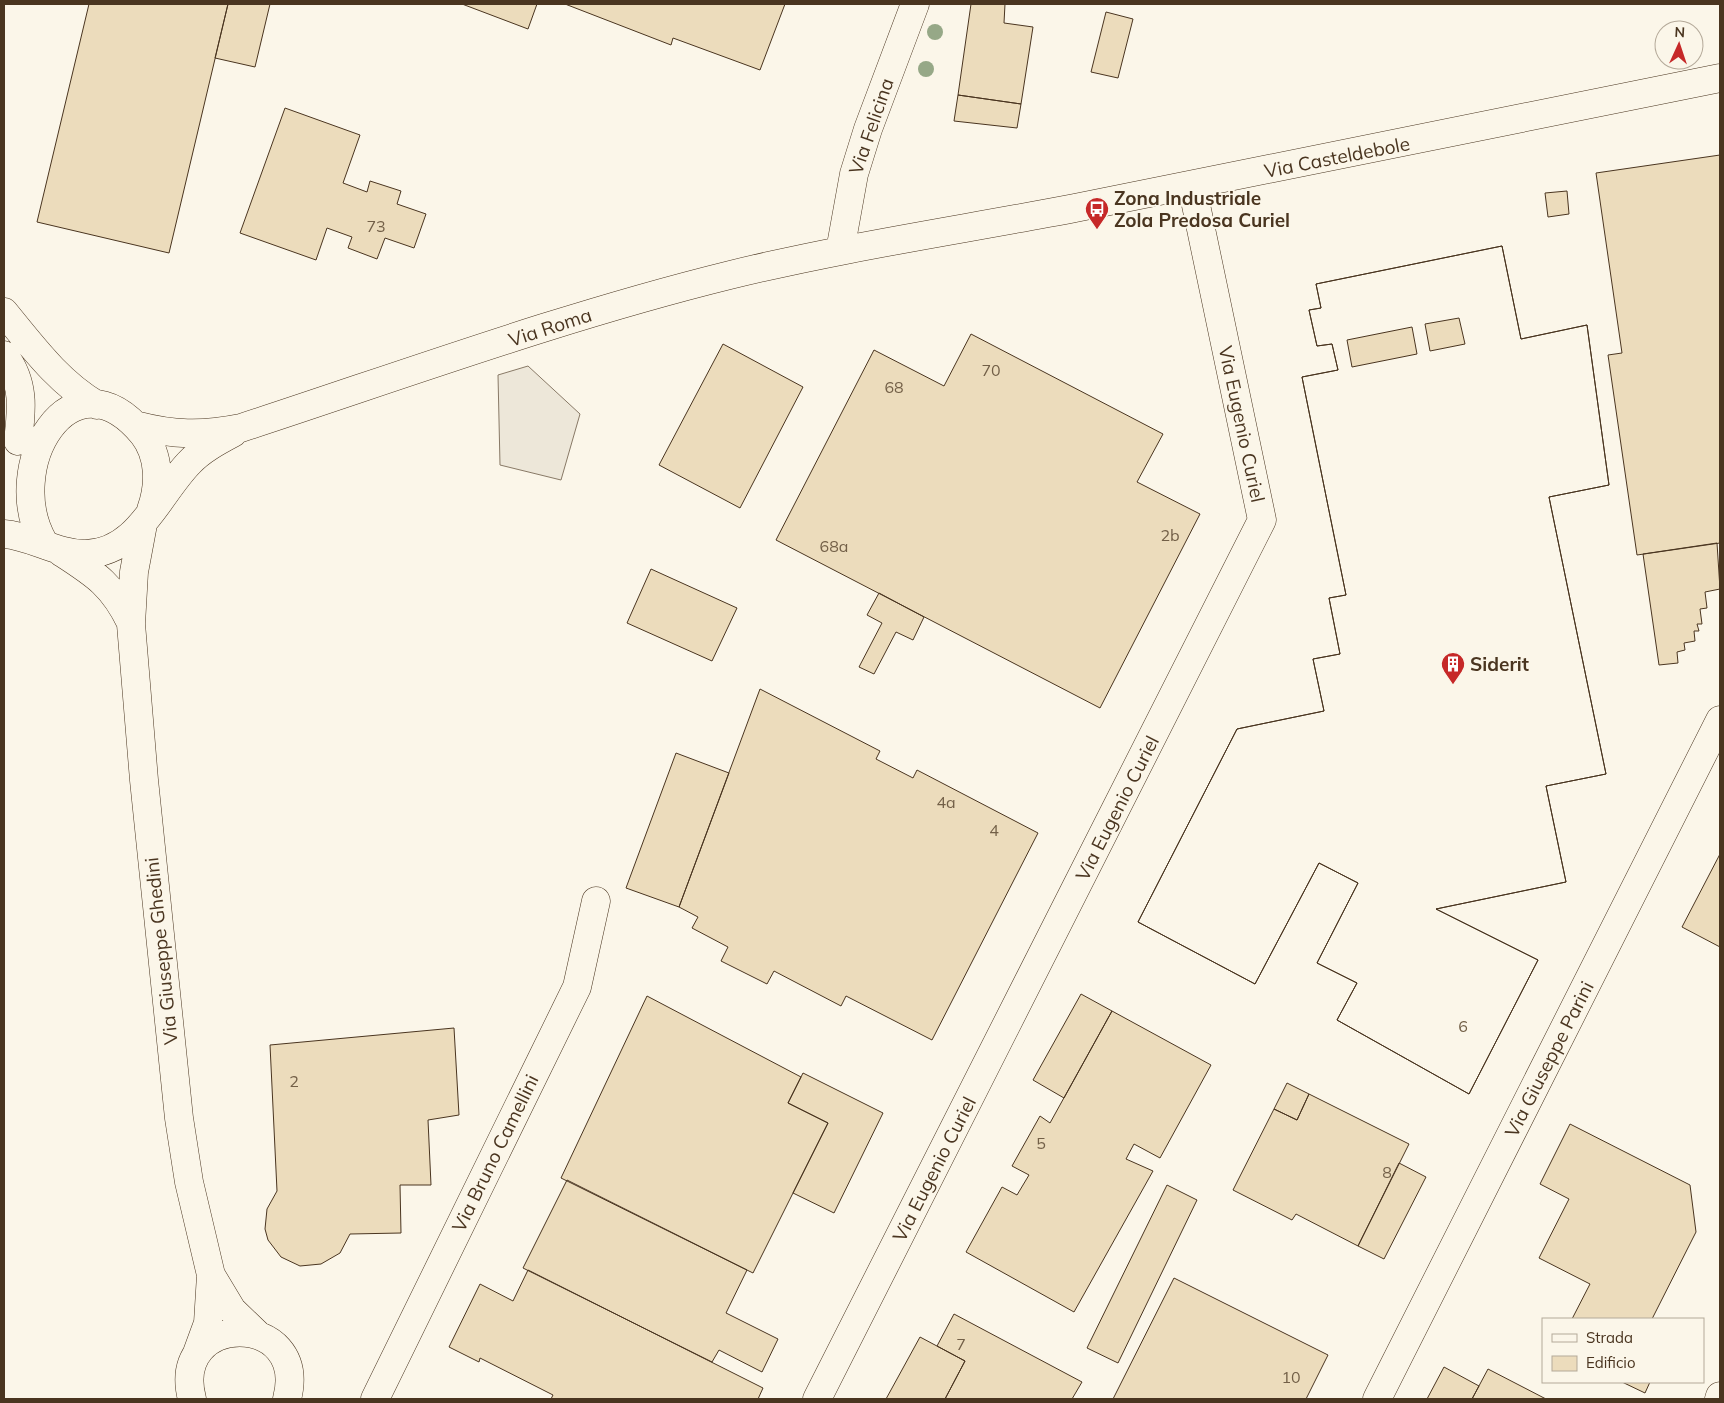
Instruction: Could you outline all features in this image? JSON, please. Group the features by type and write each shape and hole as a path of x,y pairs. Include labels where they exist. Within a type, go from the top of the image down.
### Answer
{"street":[{"name":"Via Felicina","path":"852,249 854,174 868,129 915,4"},
{"name":"Via Casteldebole","path":"852,249 1192,186 1430,139 1720,78"},
{"name":"Via Eugenio Curiel","path":"817,1399 1262,520 1192,186"},
{"name":"Via Roma","path":"135,425 164,433 191,435 241,428 629,301 733,274 852,249"},
{"path":"4,312 59,377 77,394 97,405"},
{"path":"4,356 18,379 22,395 18,441"},
{"name":"Via Roma","path":"50,546 23,524 11,501 8,472 11,457 18,441 28,428 55,409 76,404 97,405 112,410 135,425 146,438 155,460 158,481 147,517"},
{"name":"Via Roma","path":"4,534 72,553 97,553 116,547 134,534 173,480 191,460 241,428"},
{"name":"Via Giuseppe Ghedini","path":"147,517 134,572 131,624 144,780 179,1118 189,1182 211,1275 208,1323 197,1353"},
{"name":"Via Giuseppe Ghedini","path":"50,546 93,573 115,593 131,624"},
{"name":"Via Giuseppe Parini","path":"1377,1399 1720,720"},
{"name":"Via Bruno Camellini","path":"375,1399 577,987 596,901"},
{"name":"Via Giuseppe Ghedini","path":"211,1275 232,1310 258,1334"},
{"path":"192,1399 189,1376 197,1353 218,1336 238,1331 258,1334 276,1347 288,1365 288,1387 302,1399"}],"shaded area":[{"path":"528,366 580,414 561,480 500,465 498,375"}],"building":[{"path":"89,4 228,4 169,253 37,222"},
{"path":"228,4 270,4 255,67 215,58"},
{"path":"462,4 537,4 528,29"},
{"path":"565,4 785,4 760,70 673,38 671,45"},
{"path":"971,4 1005,4 1004,23 1033,27 1021,104 958,95"},
{"path":"1106,12 1133,19 1118,78 1091,72"},
{"path":"958,95 1021,104 1017,128 954,121"},
{"path":"285,108 360,135 343,183 367,192 370,181 401,191 397,204 426,214 414,248 385,238 377,259 348,248 352,237 327,228 316,260 240,233"},
{"path":"1720,155 1720,543 1637,555 1608,355 1622,353 1596,173"},
{"path":"1567,191 1569,214 1548,217 1545,193"},
{"name":"Siderit","path":"1502,246 1521,339 1587,325 1609,485 1549,497 1606,774 1546,786 1566,882 1436,909 1538,960 1469,1094 1337,1020 1357,983 1317,963 1358,883 1319,863 1255,984 1138,922 1237,729 1324,711 1313,659 1340,654 1329,598 1346,595 1302,377 1338,370 1332,344 1317,346 1309,310 1321,308 1316,284","holes":["1459,318 1465,344 1430,351 1425,324","1412,327 1417,354 1352,367 1347,340"]},
{"name":"Siderit","path":"1502,246 1521,339 1587,325 1609,485 1549,497 1606,774 1546,786 1566,882 1436,909 1538,960 1469,1094 1337,1020 1357,983 1317,963 1358,883 1319,863 1255,984 1138,922 1237,729 1324,711 1313,659 1340,654 1329,598 1346,595 1302,377 1338,370 1332,344 1317,346 1309,310 1321,308 1316,284"},
{"path":"971,334 1163,434 1137,482 1200,514 1100,708 776,540 874,350 944,386"},
{"path":"723,344 803,387 740,508 659,465"},
{"path":"1717,543 1720,589 1705,592 1707,608 1700,609 1702,624 1697,624 1699,631 1694,631 1695,641 1684,643 1685,650 1677,652 1678,663 1659,665 1643,554"},
{"path":"651,569 737,608 712,661 627,623"},
{"path":"879,593 924,617 913,640 896,632 874,674 859,667 882,623 867,615"},
{"path":"760,689 880,751 876,759 913,778 917,770 1038,833 932,1040 846,996 841,1006 774,971 767,984 721,961 728,947 692,928 698,917 679,907"},
{"path":"676,753 729,773 679,907 626,888"},
{"path":"1720,854 1720,947 1682,927"},
{"path":"1081,994 1112,1011 1064,1098 1033,1080"},
{"path":"647,996 801,1077 788,1103 828,1123 753,1273 561,1178"},
{"path":"1112,1011 1211,1065 1160,1158 1134,1144 1126,1159 1153,1171 1074,1312 966,1252 1002,1187 1017,1195 1029,1175 1012,1166 1040,1116 1050,1123"},
{"path":"454,1028 459,1115 428,1120 431,1185 400,1185 401,1233 350,1234 340,1253 321,1264 300,1266 281,1257 268,1240 265,1229 267,1209 277,1191 270,1045"},
{"path":"803,1073 883,1113 834,1213 793,1193 828,1123 788,1103"},
{"path":"1287,1083 1309,1094 1297,1120 1274,1109"},
{"path":"1309,1094 1409,1144 1358,1246 1296,1214 1292,1220 1233,1190 1274,1109 1297,1120"},
{"path":"1570,1124 1690,1185 1696,1232 1653,1318 1573,1318 1590,1284 1539,1258 1569,1199 1540,1184"},
{"path":"1399,1163 1426,1177 1384,1259 1358,1246"},
{"path":"567,1180 747,1270 726,1313 778,1339 762,1372 719,1350 712,1362 523,1268"},
{"path":"1167,1185 1197,1200 1118,1363 1087,1348"},
{"path":"528,1270 763,1388 758,1399 551,1399 553,1395 480,1358 479,1362 449,1347 480,1284 513,1301"},
{"path":"1174,1278 1328,1355 1306,1399 1113,1399"},
{"path":"954,1314 1082,1382 1072,1399 945,1399 965,1361 937,1346"},
{"path":"920,1337 965,1361 945,1399 886,1399"},
{"path":"1444,1367 1479,1386 1472,1399 1427,1399"},
{"path":"1488,1369 1546,1399 1472,1399"},
{"path":"1624,1383 1650,1383 1645,1393"}],"place":[{"name":"Zona Industriale Zola Predosa Curiel","path":"1097,230"},
{"name":"Siderit","path":"1453,685"}]}
